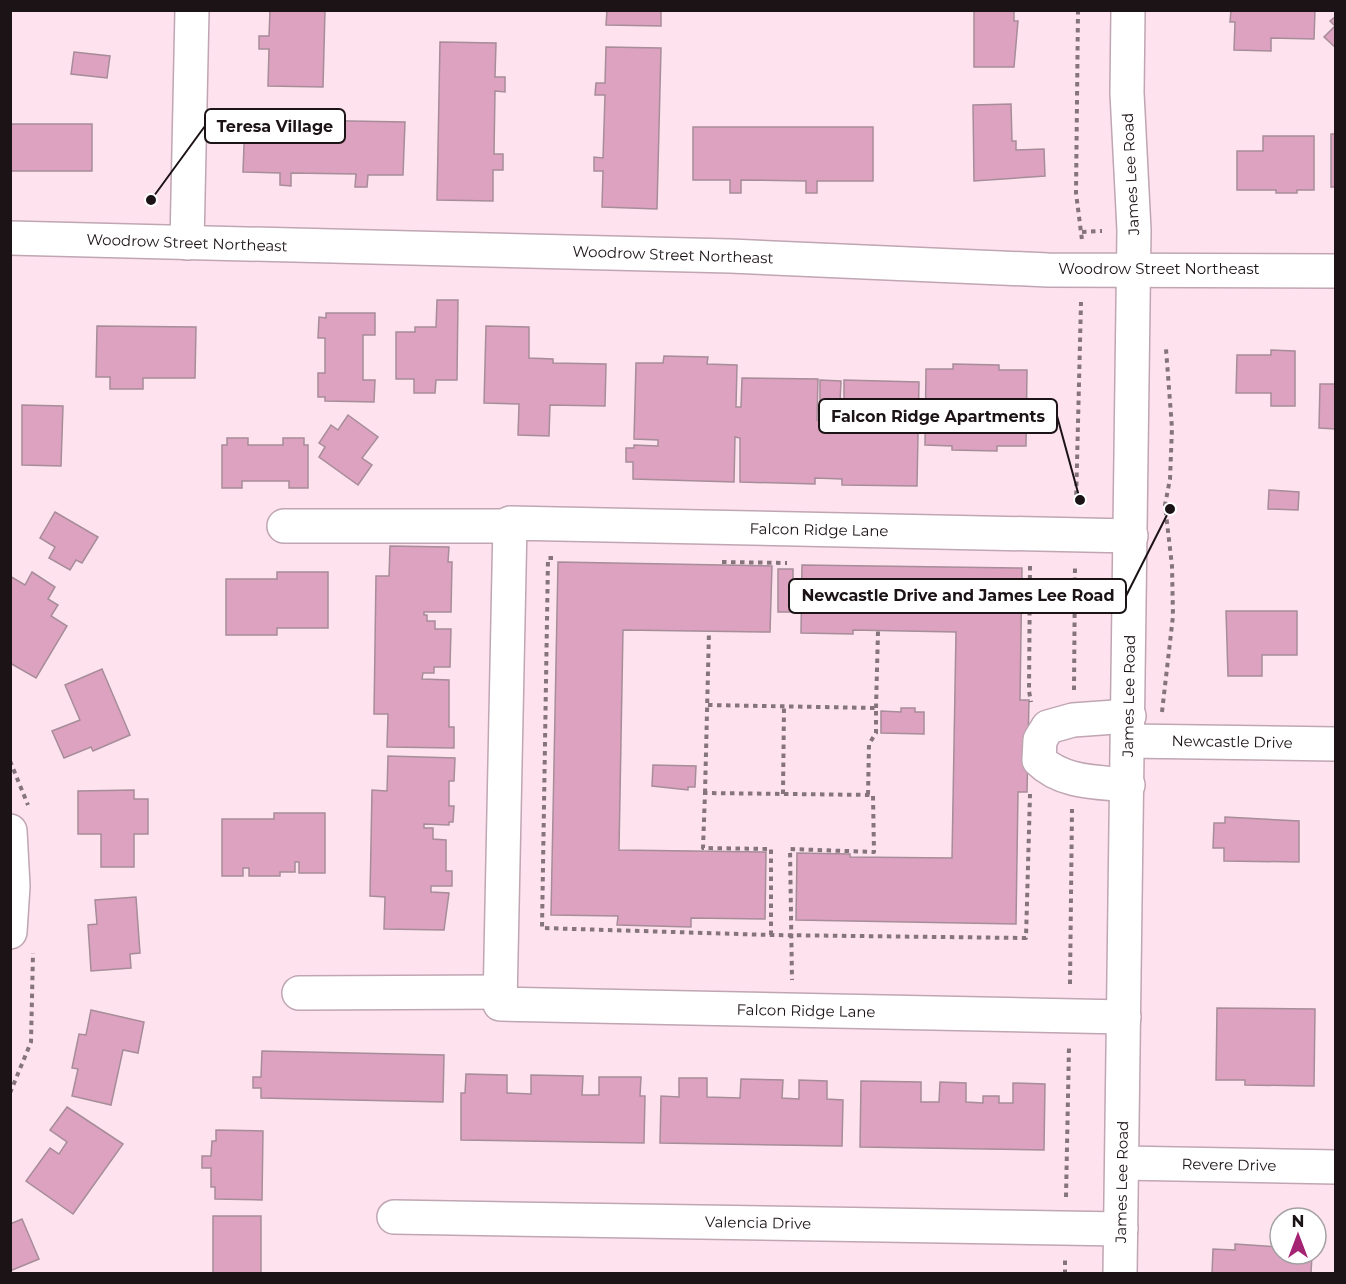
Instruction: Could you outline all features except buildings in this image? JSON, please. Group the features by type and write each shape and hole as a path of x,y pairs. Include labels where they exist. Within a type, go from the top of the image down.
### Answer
{"street":[{"path":"187,243 192,10"},
{"name":"James Lee Road","path":"1120,1274 1128,785 1138,733 1131,536 1134,208 1127,93 1128,10"},
{"name":"Woodrow Street Northeast","path":"10,238 730,256 1082,270 1335,271"},
{"name":"Falcon Ridge Lane","path":"284,526 510,526 510,523 1131,536"},
{"path":"299,993 501,992 510,526"},
{"name":"Newcastle Drive","path":"1072,779 1051,772 1039,760 1040,740 1048,727 1073,720 1138,733 1335,744"},
{"path":"1072,779 1128,785"},
{"path":"10,831 13,886 10,932"},
{"name":"Falcon Ridge Lane","path":"501,992 500,1005 1124,1017"},
{"name":"Revere Drive","path":"1122,1163 1335,1167"},
{"name":"Valencia Drive","path":"394,1217 1121,1229"}],"path":[{"path":"1073,720 1082,270 1082,237 1076,193 1078,10"},
{"path":"1138,733 1173,616 1172,566 1165,505 1170,479 1172,428 1165,339"},
{"path":"790,529 790,563"},
{"path":"560,558 548,558 542,928 771,935 1026,938 1030,793"},
{"path":"716,562 797,562"},
{"path":"1019,566 1031,567 1029,691 1031,714"},
{"path":"709,631 703,848 771,849 771,935"},
{"path":"868,795 869,744 876,733 878,631"},
{"path":"708,705 876,708"},
{"path":"783,794 784,707"},
{"path":"1065,1274 1072,779"},
{"path":"705,793 873,795 874,852 790,849 792,1010"}],"place":[{"name":"Teresa Village","path":"151,200"},
{"name":"Falcon Ridge Apartments","path":"1080,500"},
{"name":"Newcastle Drive and James Lee Road","path":"1170,509"}]}
